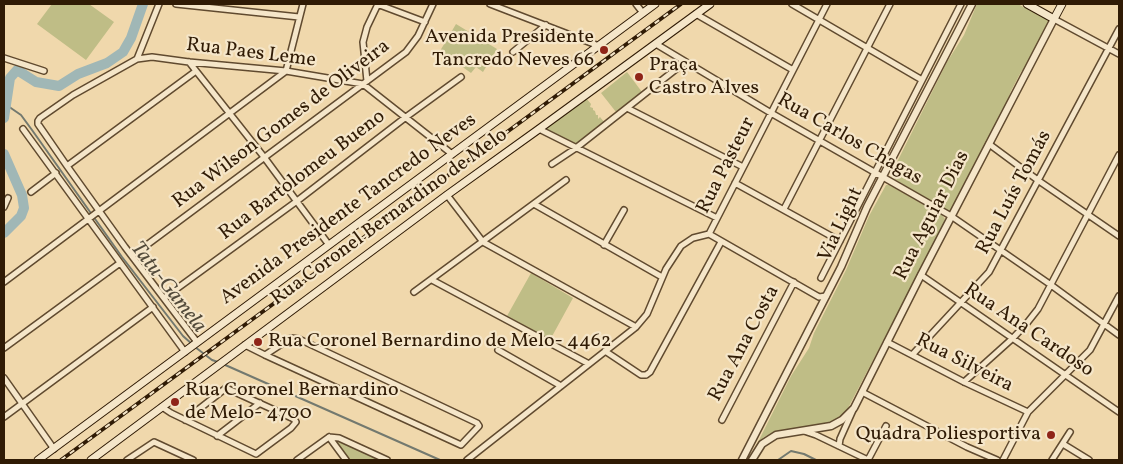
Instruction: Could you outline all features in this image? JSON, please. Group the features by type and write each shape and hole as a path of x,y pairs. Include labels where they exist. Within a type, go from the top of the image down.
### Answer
{"main road":[{"name":"Avenida Presidente Tancredo Neves","path":"38,460 656,4"},
{"name":"Rua Coronel Bernardino de Melo","path":"90,460 447,195 710,4"},
{"path":"1028,4 1054,19"},
{"name":"Rua Aguiar Dias","path":"1054,19 1062,4"}],"street":[{"path":"137,59 159,4"},
{"path":"176,4 299,17"},
{"path":"4,282 286,71 303,4"},
{"path":"365,83 363,42 377,4 424,22"},
{"name":"Rua Wilson Gomes de Oliveira","path":"132,256 406,52 414,44 433,4"},
{"path":"490,4 501,5 599,46"},
{"path":"636,4 643,13"},
{"path":"792,4 922,80"},
{"name":"Rua Pasteur","path":"709,234 827,4"},
{"path":"784,209 890,4"},
{"path":"821,278 961,4"},
{"name":"Via Light","path":"742,460 826,296 883,176 972,4"},
{"path":"696,14 792,70"},
{"path":"1054,19 1119,54"},
{"name":"Rua Aguiar Dias","path":"840,446 840,439 854,408 887,342 1054,19"},
{"path":"512,52 546,24"},
{"name":"Rua Luís Tomás","path":"913,354 989,272 1002,251 1119,29"},
{"name":"Rua Carlos Chagas","path":"656,44 819,141 952,216 1119,335"},
{"name":"Rua Paes Leme","path":"67,166 38,124 40,118 73,95 137,59 152,57 286,71 365,83 452,154"},
{"path":"4,58 44,71"},
{"path":"189,62 264,157 328,245"},
{"path":"552,164 576,148 686,62"},
{"path":"196,71 67,166 196,343"},
{"name":"Rua Bartolomeu Bueno","path":"164,298 297,201 461,77"},
{"path":"627,108 743,167"},
{"path":"23,129 185,351"},
{"path":"540,129 717,218"},
{"path":"989,144 1119,236"},
{"path":"964,382 1013,338 1038,309 1119,155"},
{"path":"31,192 56,173"},
{"path":"414,292 566,180"},
{"path":"735,182 840,241"},
{"path":"447,195 483,242 636,327"},
{"path":"4,207 8,198"},
{"path":"534,204 662,277"},
{"path":"604,245 624,210"},
{"path":"468,460 636,327 647,314 662,277 676,252 686,241 709,234 819,297 826,296"},
{"path":"606,351 641,375 646,375 650,372 721,242"},
{"path":"4,348 120,263"},
{"name":"Rua Ana Cardoso","path":"921,275 1119,412"},
{"path":"432,280 589,364"},
{"name":"Rua Ana Costa","path":"722,420 794,282"},
{"path":"1003,460 1028,412 1090,350 1119,296"},
{"path":"4,417 153,307"},
{"path":"244,345 265,355 461,444 479,426 477,423 299,339 291,338 265,355"},
{"name":"Rua Silveira","path":"887,342 964,382 1028,412"},
{"path":"498,350 561,386"},
{"path":"4,378 54,449"},
{"path":"162,407 171,413 185,420 217,436 256,454 295,425 296,422 226,388 185,420"},
{"path":"862,392 967,447 997,460"},
{"path":"217,436 260,403"},
{"path":"752,460 760,446 768,439 780,434 834,425 854,408"},
{"path":"804,430 868,460 886,426"},
{"path":"1052,460 1070,432"},
{"path":"329,438 346,460"},
{"path":"301,459 329,438 339,438 386,460"},
{"path":"127,460 151,442 159,444 188,459"},
{"path":"1063,444 1088,460"}],"shaded area":[{"path":"52,4 89,4 114,22 86,60 37,24"},
{"path":"977,4 1018,4 1047,20 1049,23 1011,91 1004,110 951,211 949,211 891,177 947,62 964,35"},
{"path":"456,24 497,49 483,72 476,67 471,73 440,51"},
{"path":"627,72 642,92 616,112 601,93"},
{"path":"586,98 591,104 590,107 598,115 598,119 600,117 605,123 576,145 546,130 547,127"},
{"path":"886,185 942,215 945,219 943,226 847,410 839,418 825,424 777,431 764,437 756,446 791,376 809,348 814,333 846,270 869,216"},
{"path":"531,273 573,298 550,340 507,316"},
{"path":"333,438 385,460 347,460"}],"waterway":[{"path":"4,118 10,78 17,70 36,82 59,86 78,74 107,63 123,52 131,38 143,4"},
{"name":"Tatu-Gamela","path":"5,104 21,115 122,257 183,336 192,344"},
{"path":"4,154 22,195 24,208 21,216 4,233"},
{"name":"Tatu-Gamela","path":"195,347 212,360 218,362"},
{"name":"Tatu-Gamela","path":"223,364 440,460"},
{"path":"778,460 791,451 804,454 816,460"}],"railway":[{"path":"61,460 681,4"}],"place":[{"name":"Avenida Presidente Tancredo Neves 66","path":"604,50"},
{"name":"Praça Castro Alves","path":"639,77"},
{"name":"Rua Coronel Bernardino de Melo- 4462","path":"258,342"},
{"name":"Rua Coronel Bernardino de Melo- 4700","path":"175,402"},
{"name":"Quadra Poliesportiva","path":"1051,435"}]}
